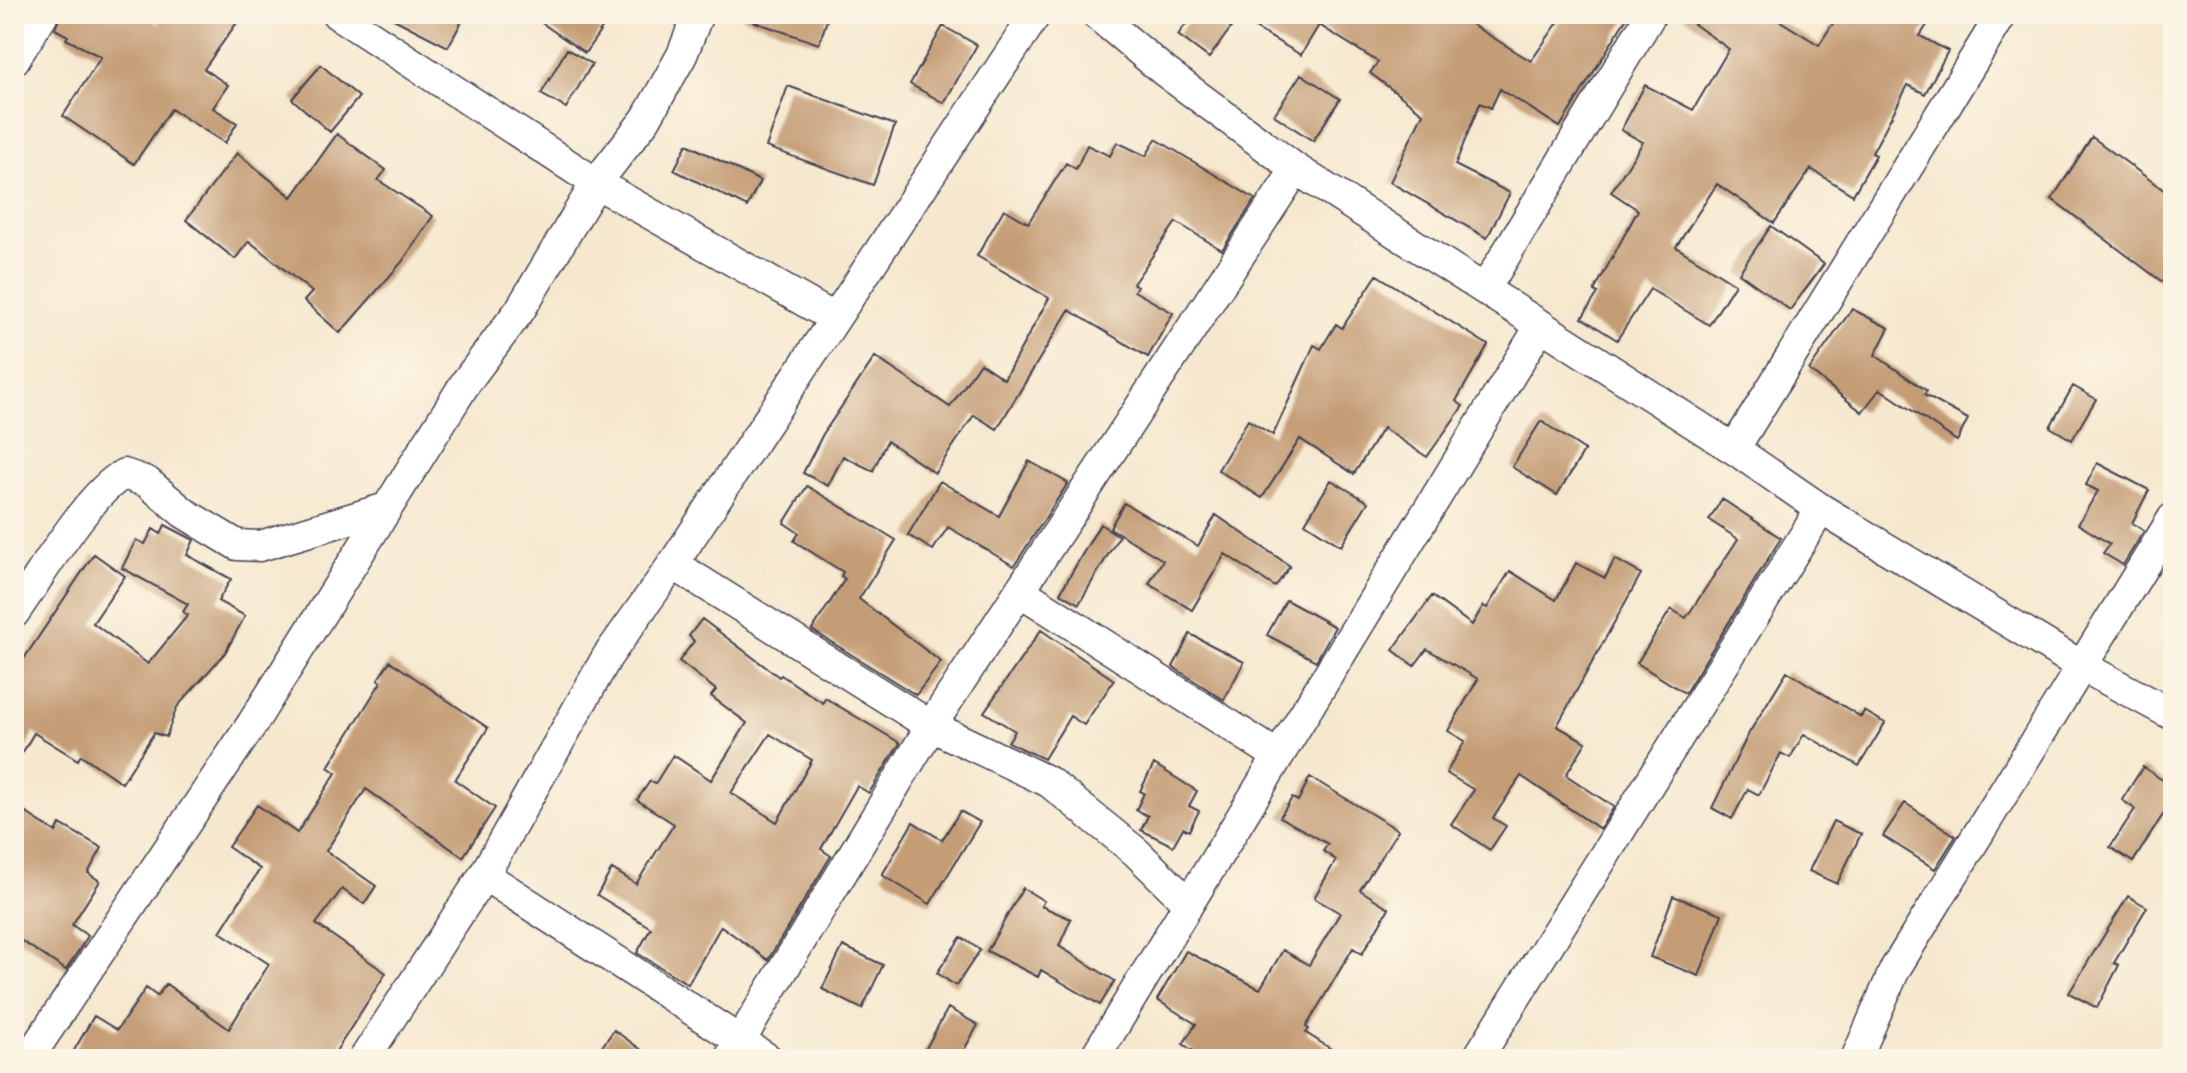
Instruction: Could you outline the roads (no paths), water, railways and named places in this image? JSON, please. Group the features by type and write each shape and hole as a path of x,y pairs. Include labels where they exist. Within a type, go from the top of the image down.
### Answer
{"street":[{"path":"14,60 43,14"},
{"path":"337,14 596,183 834,318"},
{"path":"28,1059 252,724 466,382 520,310 596,183 646,119 682,55 698,14"},
{"path":"364,1059 484,875 607,657 673,564 1036,14"},
{"path":"1096,14 1129,44 1296,169 1734,449 1821,509 2080,665 2173,715"},
{"path":"1485,289 1651,14"},
{"path":"1734,449 2002,14"},
{"path":"735,1050 931,726 1296,169"},
{"path":"1094,1059 1541,325"},
{"path":"14,613 101,492 124,474 147,482 184,513 237,545 260,546 386,508"},
{"path":"1477,1059 1821,509"},
{"path":"1856,1059 1895,969 2173,518"},
{"path":"673,564 931,726 1049,782 1136,852 1188,903"},
{"path":"1020,591 1278,756"},
{"path":"484,875 735,1050 768,1059"}]}
